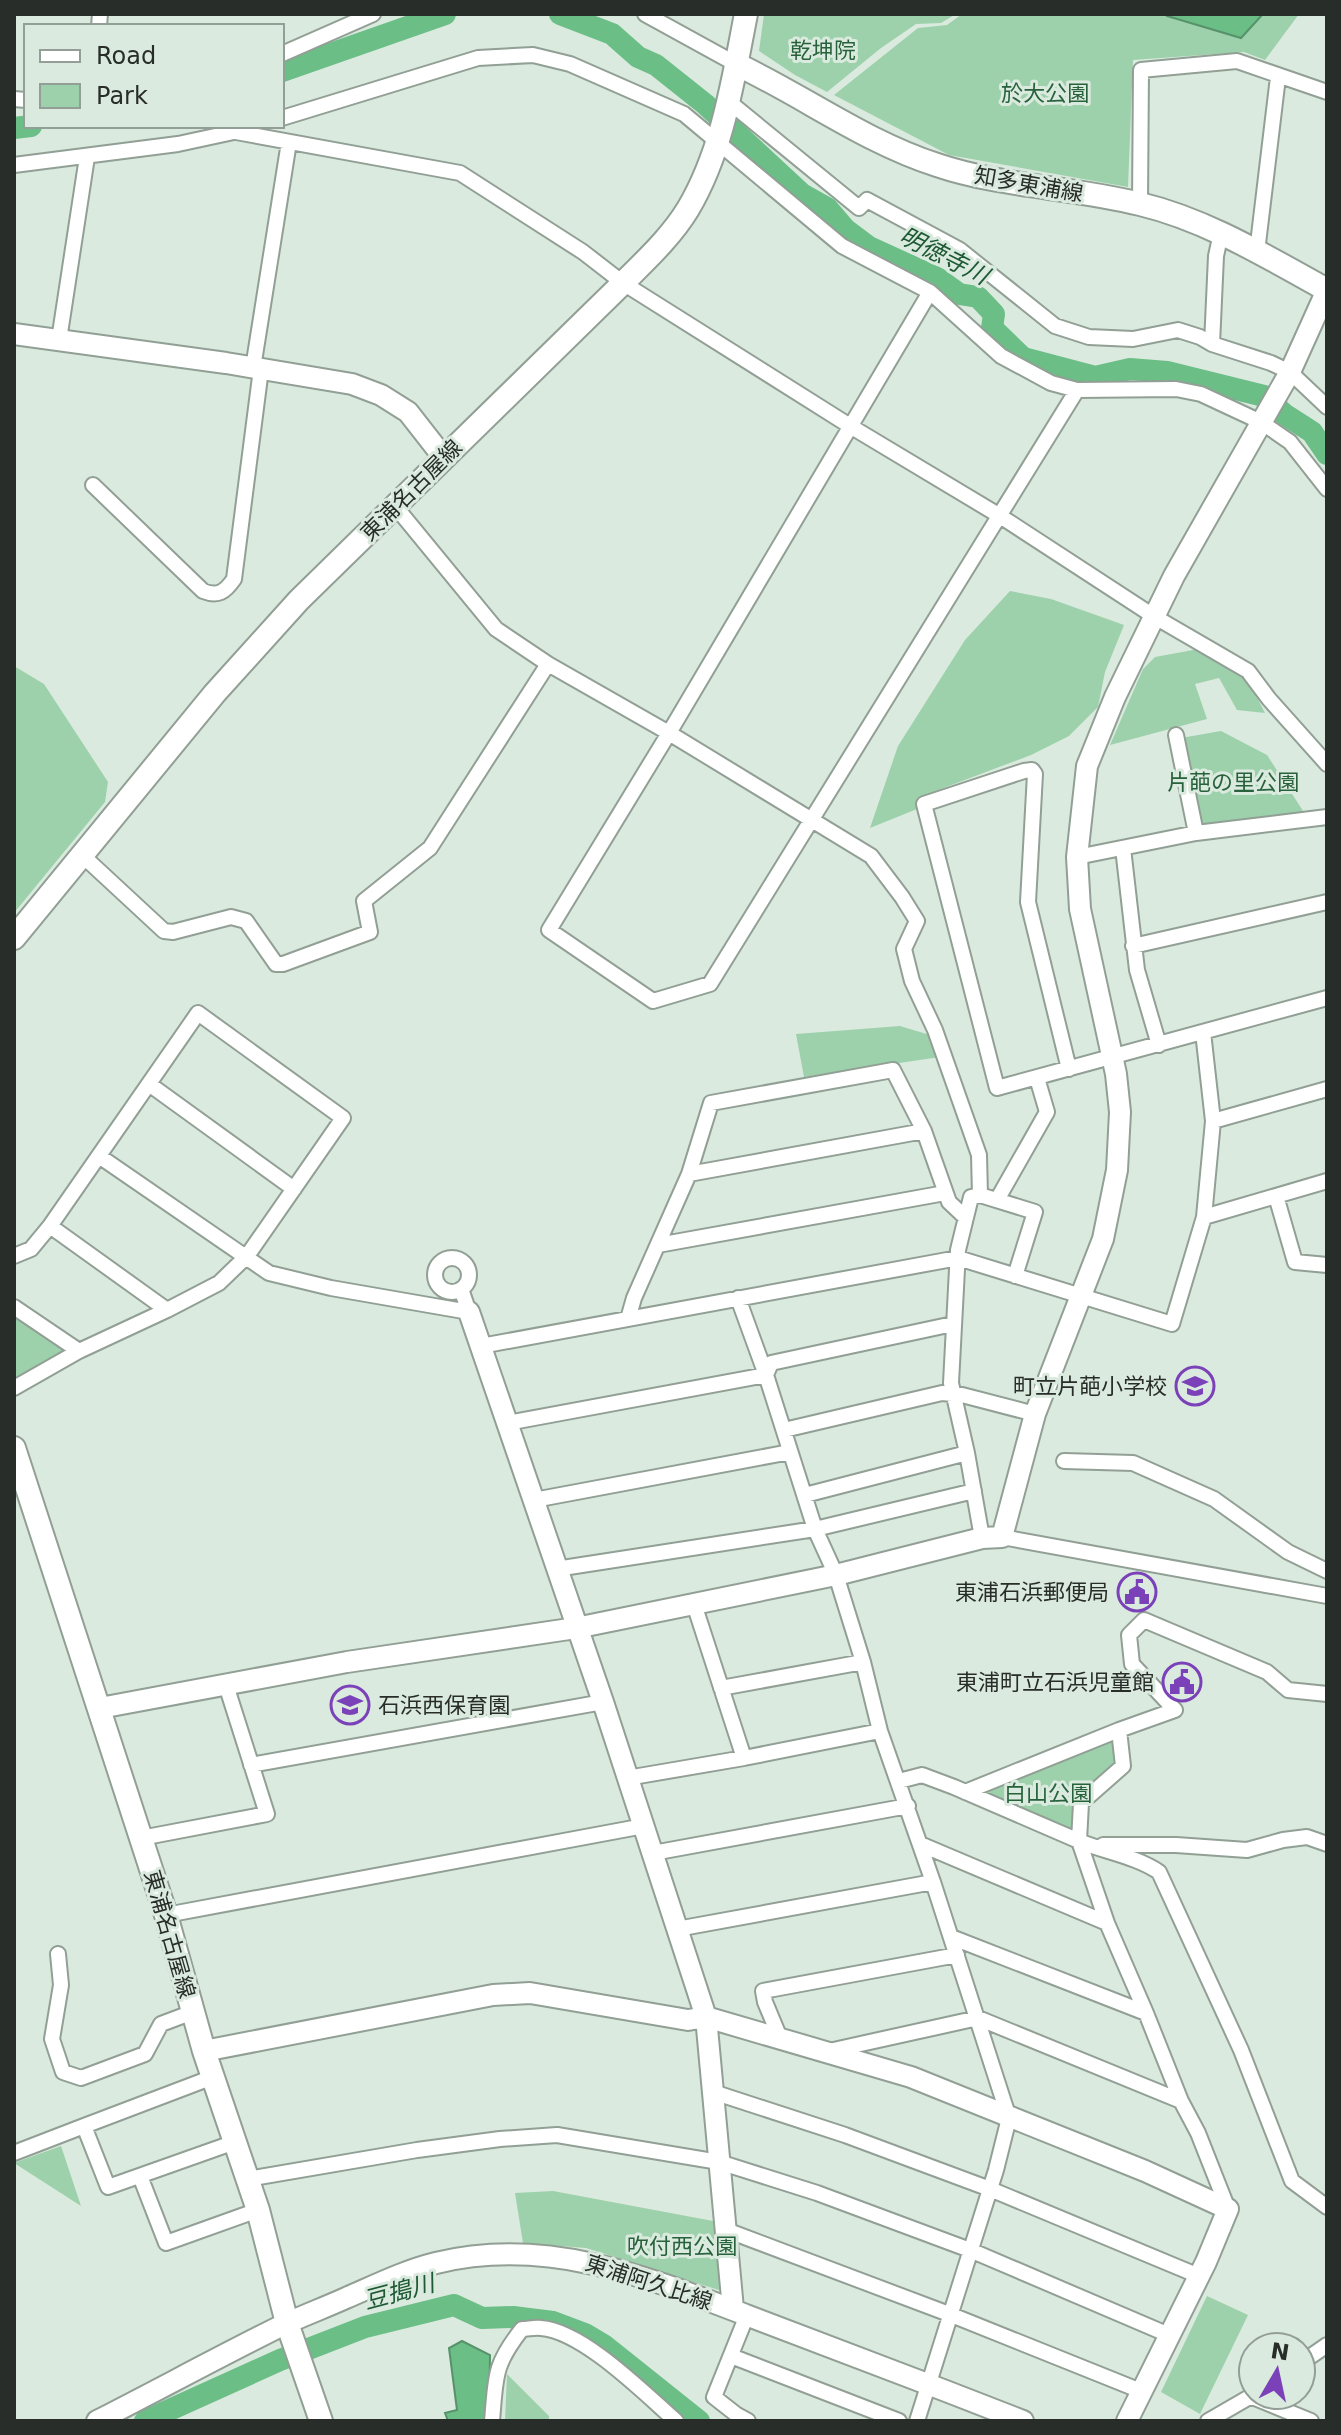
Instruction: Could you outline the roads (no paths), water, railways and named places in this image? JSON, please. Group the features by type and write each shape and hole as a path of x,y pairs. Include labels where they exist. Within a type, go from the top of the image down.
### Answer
{"main road":[{"name":"東浦名古屋線","path":"14,938 225,681 299,600 623,283 672,231 688,209 710,164 728,101 746,14"},
{"name":"知多東浦線","path":"736,64 779,84 875,139 938,166 982,177 1140,204 1186,217 1327,290"},
{"name":"東浦名古屋線","path":"15,1456 166,1915 204,2051 258,2210 287,2323 321,2421"}],"street":[{"path":"284,53 373,14"},
{"path":"645,14 736,64"},
{"path":"284,117 478,58 533,55 570,64 684,114 842,246 930,292 1001,356 1051,383 1077,390 1176,389 1201,394 1261,422 1290,442 1327,489"},
{"path":"1140,204 1141,70 1237,61 1327,92"},
{"path":"1257,252 1278,77"},
{"path":"728,101 859,208 867,200 960,250 1055,326 1089,337 1133,339 1178,330 1290,372 1327,407"},
{"path":"14,165 178,144 249,128"},
{"path":"236,132 460,173 583,252 623,283 1000,516 1155,617 1248,671 1327,764"},
{"path":"93,485 203,591 212,595 227,589 234,579 257,369 289,142"},
{"path":"59,340 87,157"},
{"path":"1212,344 1216,256 1221,233"},
{"path":"992,1538 1035,1414 1103,1239 1117,1170 1120,1112 1113,1056 1080,909 1077,857 1087,766 1115,697 1174,576 1290,372 1327,290"},
{"path":"930,292 549,930 653,1001 710,984 1077,390"},
{"path":"14,334 352,384 381,395 408,412 444,458"},
{"path":"395,506 496,629 548,664 669,733 871,856 917,921 904,949 912,981 935,1030 979,1155 980,1195"},
{"path":"82,855 164,931 173,932 231,917 246,921 276,964 370,932 364,901 430,848 548,664"},
{"path":"1176,735 1196,833"},
{"path":"1069,1069 1028,902 1035,774 1032,770 1024,771 924,804 997,1088 1037,1078 1069,1069 1113,1056 1159,1045 1327,998"},
{"path":"1077,857 1196,833 1327,817"},
{"path":"1123,848 1137,970 1159,1045"},
{"path":"1133,946 1327,902"},
{"path":"14,1256 31,1249 50,1226 198,1013 343,1118 247,1256 219,1283 79,1351 14,1388"},
{"path":"481,1346 958,1258 1172,1324 1204,1217 1213,1121 1203,1032"},
{"path":"628,1319 634,1298 689,1174 711,1103 893,1070 924,1131 949,1202 966,1218"},
{"path":"997,1200 1047,1112 1037,1078"},
{"path":"149,1084 294,1189"},
{"path":"1213,1121 1327,1089"},
{"path":"689,1174 924,1131"},
{"path":"99,1156 269,1273 469,1312"},
{"path":"1204,1217 1327,1181"},
{"path":"658,1245 945,1193"},
{"path":"992,1538 974,1491 951,1383 958,1258 971,1197 980,1195 1035,1212 1015,1276"},
{"path":"1276,1196 1295,1262 1327,1265"},
{"path":"50,1226 167,1310"},
{"path":"461,1289 603,1702 706,2017 726,2230 740,2312 731,2356 714,2397 748,2421"},
{"path":"738,1298 815,1529 836,1575 880,1731 908,1806 1009,2118 990,2189 917,2421"},
{"path":"14,1307 79,1351"},
{"path":"766,1375 771,1363 953,1324"},
{"path":"507,1423 766,1375"},
{"path":"784,1430 942,1393 1035,1414"},
{"path":"534,1500 790,1452"},
{"path":"805,1495 967,1453"},
{"path":"1064,1461 1133,1463 1214,1499 1288,1552 1327,1571"},
{"path":"556,1569 815,1529 974,1491"},
{"path":"100,1708 347,1662 576,1628 836,1575 992,1538 1327,1596"},
{"path":"694,1604 744,1758"},
{"path":"965,1792 1175,1710 1132,1664 1129,1635 1144,1620 1267,1672 1288,1690 1327,1694"},
{"path":"721,1688 863,1662"},
{"path":"141,1838 267,1814 226,1685"},
{"path":"251,1765 603,1702"},
{"path":"1119,1730 1123,1766 1081,1803 1079,1841 1107,1923 1228,2209 1199,2276 1127,2421"},
{"path":"627,1778 880,1731"},
{"path":"899,1781 922,1775 1102,1851 1145,1862 1159,1872 1241,2050 1292,2181 1327,2207"},
{"path":"653,1853 908,1806"},
{"path":"166,1915 644,1826"},
{"path":"1079,1841 1105,1846 1176,1845 1247,1850 1307,1837 1327,1844"},
{"path":"920,1844 1107,1923"},
{"path":"1084,1858 1098,1855 1125,1857"},
{"path":"677,1929 933,1882"},
{"path":"951,1937 1146,2013"},
{"path":"58,1954 61,1985 52,2039 63,2072 72,2077 81,2078 145,2054 161,2024 193,2012"},
{"path":"780,2038 763,1991 957,1955"},
{"path":"204,2051 493,1995 530,1993 688,2020 706,2017 911,2077 1145,2171 1228,2209"},
{"path":"825,2052 978,2018 1181,2101"},
{"path":"14,2153 213,2077"},
{"path":"713,2092 845,2135 990,2189 1199,2276"},
{"path":"84,2126 108,2187 235,2142"},
{"path":"248,2179 417,2150 557,2135 719,2162 817,2193 970,2250 1169,2335"},
{"path":"140,2176 166,2243 258,2210"},
{"path":"726,2230 1141,2391"},
{"name":"東浦阿久比線","path":"97,2421 287,2323 396,2276 436,2263 502,2255 540,2255 579,2260 654,2281 1023,2421"},
{"path":"492,2421 496,2372 505,2352 522,2329 543,2328 568,2336 604,2358 676,2421"},
{"path":"731,2356 899,2421"},
{"path":"1208,2421 1237,2404"},
{"path":"1288,2411 1311,2421"}],"waterway":[{"name":"明徳寺川","path":"284,70 445,14"},
{"name":"明徳寺川","path":"560,14 612,34 638,57 656,65 705,104 802,194 827,208 845,229 869,247 937,278 959,294 978,297 994,314 992,328 1023,358 1095,377 1130,369 1167,372 1264,396 1312,432 1327,454"},
{"name":"明徳寺川","path":"14,128 24,127"},
{"name":"豆搗川","path":"145,2421 280,2360 365,2327 454,2305 482,2318 513,2317 553,2322 585,2334 605,2346 699,2421"}],"place":[{"name":"町立片葩小学校","path":"1195,1386"},
{"name":"東浦石浜郵便局","path":"1137,1592"},
{"name":"東浦町立石浜児童館","path":"1182,1682"},
{"name":"石浜西保育園","path":"350,1705"}],"park label":[{"name":"乾坤院","path":"823,50"},
{"name":"於大公園","path":"1045,93"},
{"name":"片葩の里公園","path":"1233,782"},
{"name":"白山公園","path":"1048,1793"},
{"name":"吹付西公園","path":"682,2246"}]}
